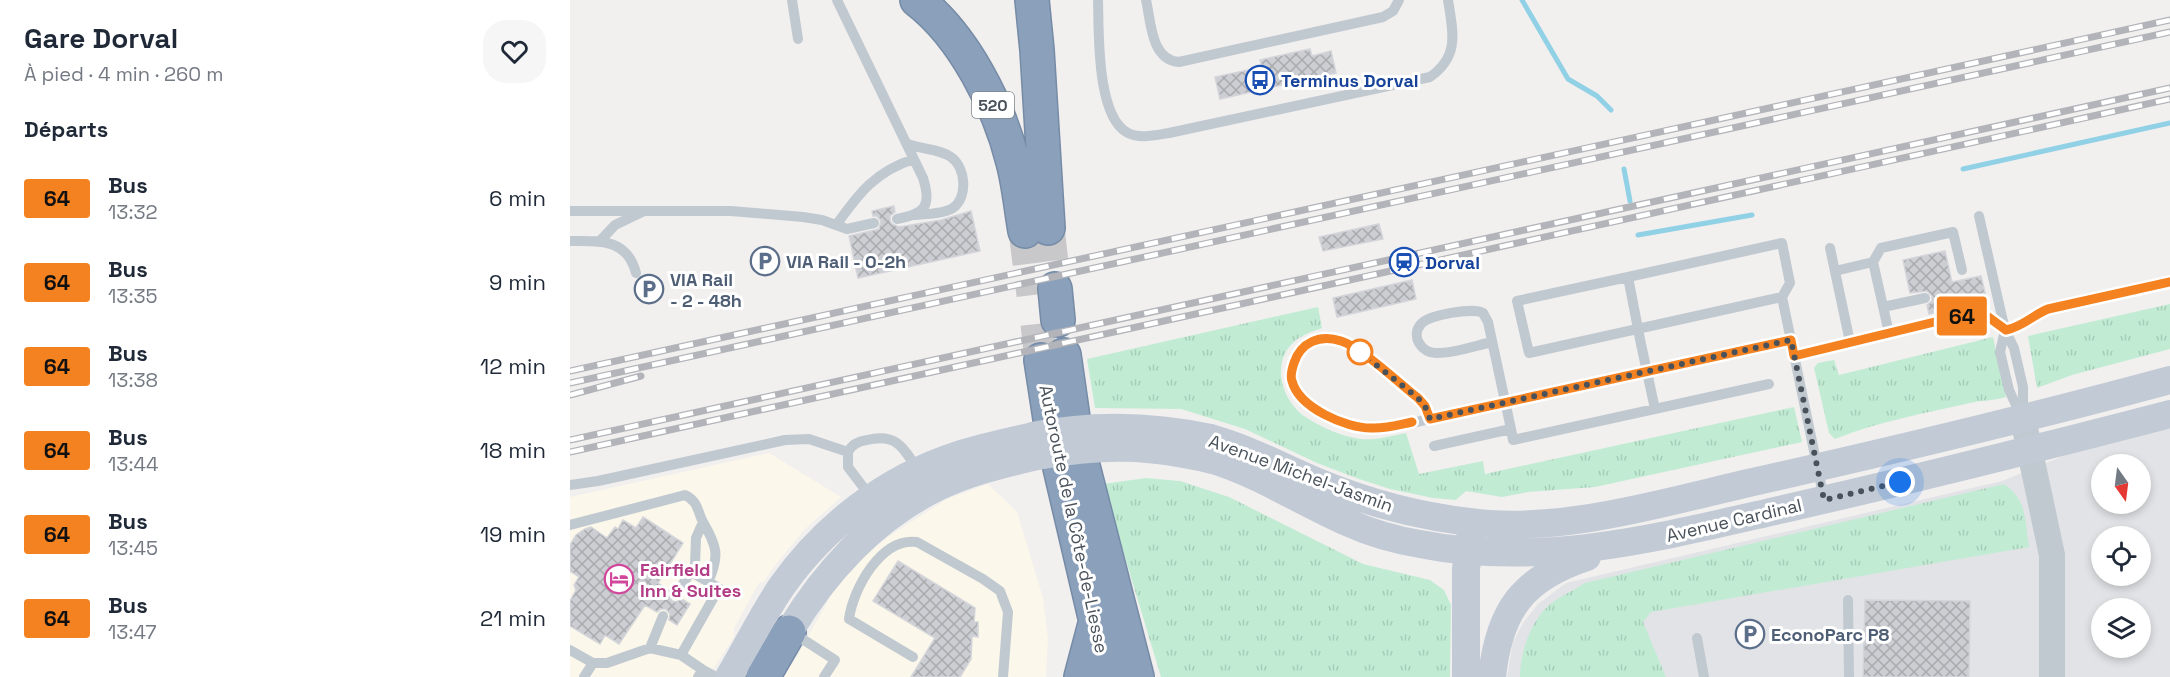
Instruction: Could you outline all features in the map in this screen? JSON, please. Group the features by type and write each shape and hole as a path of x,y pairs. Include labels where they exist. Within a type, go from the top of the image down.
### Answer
{"highway":[{"name":"520","path":"917,0 950,33 977,74 994,106 1036,229 1037,50 1032,0"},
{"name":"Autoroute de la Côte-de-Liesse","path":"1109,677 1053,438 1052,358 1076,439 1137,677"},
{"path":"1081,677 1095,622"},
{"path":"763,677 777,624"}],"main road":[{"name":"Avenue Cardinal","path":"1479,537 1531,523 1591,518 1818,468 2023,419 2170,380"},
{"name":"Avenue Cardinal","path":"1479,537 1565,550 1629,543 1824,500 2170,414"},
{"name":"Avenue Michel-Jasmin","path":"710,675 809,599 844,558 900,509 957,478 994,466 1035,446"},
{"name":"Avenue Michel-Jasmin","path":"777,624 782,587 801,561 836,525 871,497 919,471 958,455 1035,446 1212,449 1246,471 1364,530 1423,545 1479,537"},
{"path":"1466,677 1466,569 1479,537"},
{"path":"1479,537 1485,677"},
{"path":"1492,677 1497,642 1502,627 1508,613 1527,590 1558,567 1629,543"}],"street":[{"path":"2023,419 2051,545 2053,564 2052,677"}],"lane":[{"path":"792,0 798,39"},
{"path":"837,0 923,178 928,200 925,207 911,216"},
{"path":"1098,0 1100,55 1108,104 1117,124 1124,130 1142,136 1203,126 1430,77 1440,70 1451,51 1453,40 1448,0"},
{"path":"1146,0 1160,54 1168,60 1179,62 1383,16 1393,11 1399,0"},
{"path":"897,219 942,212 954,207 962,195 963,183 960,168 954,159 943,152 906,143"},
{"path":"837,224 864,188 882,172 914,159"},
{"path":"570,211 753,212 802,217 837,224 848,229 874,224"},
{"path":"599,242 615,225 645,211"},
{"path":"1979,216 2006,330 2000,352 2009,390 2023,419"},
{"path":"1889,333 1873,262 1881,248 1953,232 1962,270"},
{"path":"570,242 599,242 615,245 633,261 636,273"},
{"path":"1782,297 1529,353 1517,301 1782,243 1790,283 1782,297 1824,500"},
{"path":"1830,248 1850,342"},
{"path":"1835,271 1873,262"},
{"path":"1628,277 1655,410"},
{"path":"1794,356 1980,311 2006,330 2017,328 2035,314 2048,309 2170,282"},
{"path":"1883,307 1925,298"},
{"path":"1492,342 1434,354 1419,345 1417,332 1422,322 1429,318 1479,310 1486,317 1492,342 1513,440 1769,384"},
{"path":"1430,419 1425,406 1418,398 1361,353 1342,341 1317,339 1304,346 1295,359 1291,374 1295,388 1307,403 1327,416 1350,425 1371,428 1430,419 1791,340"},
{"path":"1434,446 1511,429"},
{"path":"871,497 848,466 846,461 850,447 863,441 886,437 898,443 919,471"},
{"path":"570,485 598,481 785,440 808,440 848,452"},
{"path":"570,525 685,495 698,506 703,522 710,531 716,552 715,565 708,582"},
{"path":"676,595 696,560 696,538 703,522"},
{"path":"913,657 849,619 855,594 867,572 897,545 910,541 917,542 975,574 1000,591 1008,612 1003,677"},
{"path":"681,655 718,588 691,572"},
{"path":"1848,600 1849,677"},
{"path":"650,648 663,616"},
{"path":"777,624 836,660 824,677"},
{"path":"1697,638 1704,677"},
{"path":"570,650 593,663 607,663 650,648 681,655 716,677"},
{"path":"584,677 593,663"}],"shaded area":[{"path":"2170,424 2170,677 1507,677 1513,642 1523,623 1538,604 1566,583 2002,481 2088,446"},
{"path":"769,453 841,497 805,529 764,581 759,583 734,628 734,637 708,677 570,677 570,497"},
{"path":"988,484 1017,512 1043,598 1048,639 1046,677 780,677 793,663 836,587 868,553 888,537 947,499"}],"green space":[{"path":"2170,304 2170,349 2072,375 2037,388 2028,336"},
{"path":"1318,307 1322,328 1293,343 1285,354 1282,364 1282,383 1290,402 1310,420 1349,437 1374,439 1406,433 1419,474 1483,461 1485,474 1794,407 1802,442 1595,487 1528,492 1502,497 1466,491 1456,500 1433,498 1390,489 1359,479 1317,463 1245,429 1181,409 1095,408 1087,359"},
{"path":"1993,337 2006,397 1901,418 1835,439 1829,433 1814,368 1818,363 1834,360 1839,375"},
{"path":"1146,478 1180,481 1229,497 1363,564 1430,580 1444,590 1451,605 1450,677 1161,677 1103,484"},
{"path":"2004,484 2012,490 2024,511 2029,547 1651,612 1643,622 1666,677 1520,677 1527,641 1540,615 1555,601 1585,583"}],"building":[{"name":"Terminus Dorval","path":"1310,49 1312,56 1331,51 1336,73 1220,99 1215,77 1262,67 1260,60"},
{"path":"894,206 895,212 890,216 890,221 899,227 941,220 971,211 980,251 858,278 849,236 879,229 881,221 877,216 873,216 872,211"},
{"path":"1379,224 1383,239 1323,251 1319,237"},
{"path":"1945,251 1952,282 1981,276 1987,301 1929,314 1927,305 1932,301 1932,296 1927,291 1910,293 1903,260"},
{"path":"1412,280 1416,299 1337,317 1333,298"},
{"name":"Fairfield Inn & Suites","path":"643,517 683,543 658,583 670,591 672,601 682,599 690,604 677,625 669,620 670,614 666,609 657,612 645,605 619,644 605,635 600,644 570,626 570,601 576,590 574,585 579,577 570,571 570,545 576,535 585,529 591,527 607,538 615,527 618,529 623,520 636,528"},
{"path":"898,561 975,608 974,622 978,622 978,637 972,636 971,659 960,677 911,677 935,638 873,601"},
{"path":"1865,600 1970,601 1969,677 1863,677"}],"waterway":[{"path":"1522,0 1568,79 1597,96 1611,110"},
{"path":"1963,169 2170,123"},
{"path":"1624,169 1630,201"},
{"path":"1638,235 1752,215"}],"tunnel":[{"path":"1048,228 1055,289"},
{"path":"1025,231 1033,295"},
{"path":"1037,324 1041,360"}],"railway":[{"path":"570,371 2170,20"},
{"path":"570,383 2170,32"},
{"path":"570,440 2170,88"},
{"path":"570,452 2170,99"},
{"path":"570,395 641,376"}],"bus line":[{"name":"64","path":"1412,422 1381,428 1360,427 1340,422 1315,409 1300,395 1292,381 1291,374 1299,352 1304,346 1317,339 1333,339 1351,345 1418,398 1425,406 1430,419 1791,340 1794,356 1980,311 2006,330 2017,328 2035,314 2048,309 2170,282"}],"place":[{"name":"Terminus Dorval","path":"1260,80"},
{"name":"VIA Rail - 0-2h","path":"765,261"},
{"name":"Dorval","path":"1404,262"},
{"name":"VIA Rail - 2 - 48h","path":"649,289"},
{"name":"Fairfield Inn & Suites","path":"619,579"},
{"name":"EconoParc P8","path":"1750,634"}],"route":[{"path":"1360,352 1418,398 1425,406 1430,419 1791,340 1824,500 1900,482"}]}
